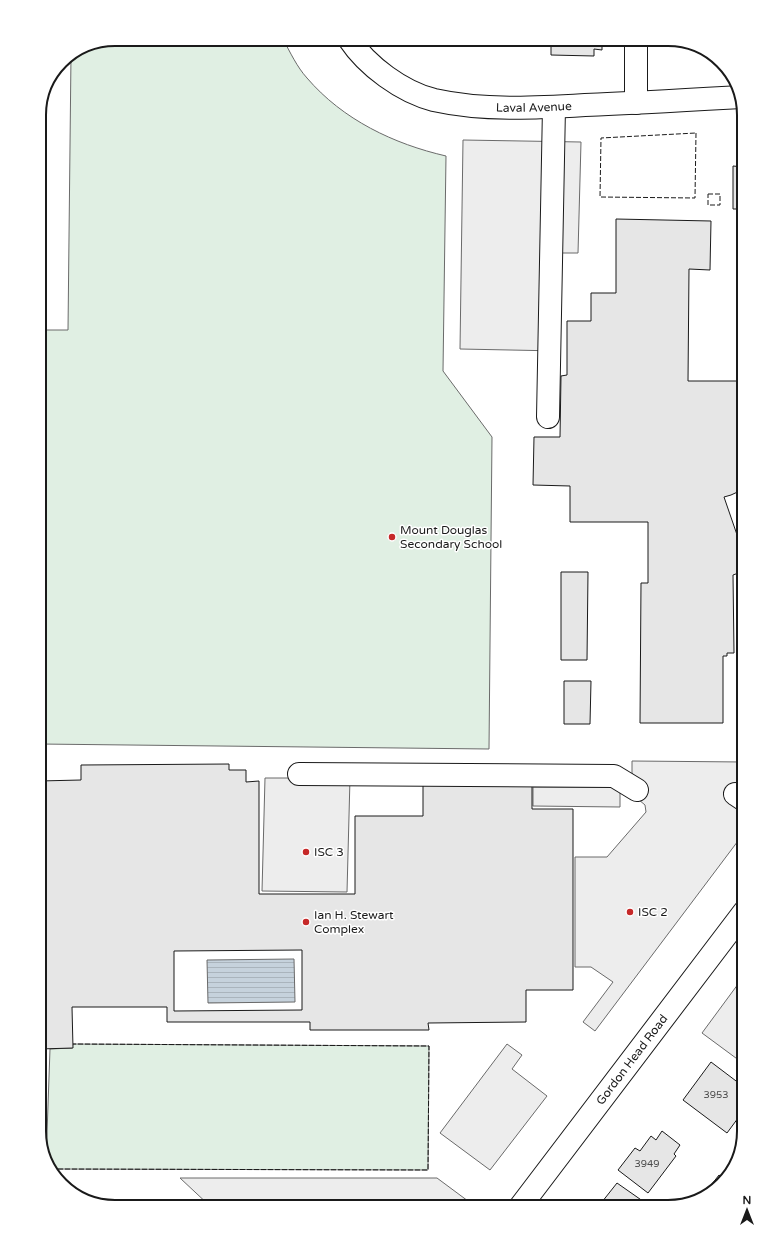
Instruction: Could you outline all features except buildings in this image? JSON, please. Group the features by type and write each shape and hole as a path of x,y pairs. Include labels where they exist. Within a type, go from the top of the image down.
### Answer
{"street":[{"name":"Laval Avenue","path":"355,46 371,63 390,78 409,90 433,99 494,106 554,107 734,97"},
{"path":"636,46 636,103"},
{"path":"548,417 554,107"},
{"path":"299,774 614,776 637,790"},
{"name":"Gordon Head Road","path":"525,1200 737,921"}],"green space":[{"path":"115,46 287,46 303,74 321,93 353,118 370,128 407,145 446,156 443,371 492,437 489,749 46,744 46,330 68,330 71,62 81,55 102,47"},
{"path":"73,1044 429,1046 428,1170 58,1169 53,1161 47,1141 50,1049 72,1048"}],"shaded area":[{"path":"463,140 581,142 578,253 561,253 559,351 460,349"},
{"name":"ISC 2","path":"632,761 737,762 737,842 595,1031 583,1022 613,982 591,967 575,967 575,857 607,857 646,812 645,805 632,794"},
{"name":"ISC 3","path":"265,778 350,778 347,892 262,891"},
{"path":"533,787 620,787 620,807 533,806"},
{"path":"294,959 295,1002 208,1003 207,960"},
{"path":"737,986 737,1059 702,1033"},
{"path":"507,1044 522,1055 512,1069 547,1096 490,1170 440,1133"},
{"path":"180,1178 437,1178 467,1200 204,1200"}],"fence":[{"path":"696,133 695,198 600,197 601,138 696,133"},
{"path":"708,194 720,194 720,205 708,205 708,194"},
{"path":"58,1169 428,1170 429,1046 73,1044"}],"place":[{"name":"Mount Douglas Secondary School","path":"392,537"},
{"name":"ISC 3","path":"306,852"},
{"name":"ISC 2","path":"630,912"},
{"name":"Ian H. Stewart Complex","path":"306,922"}]}
